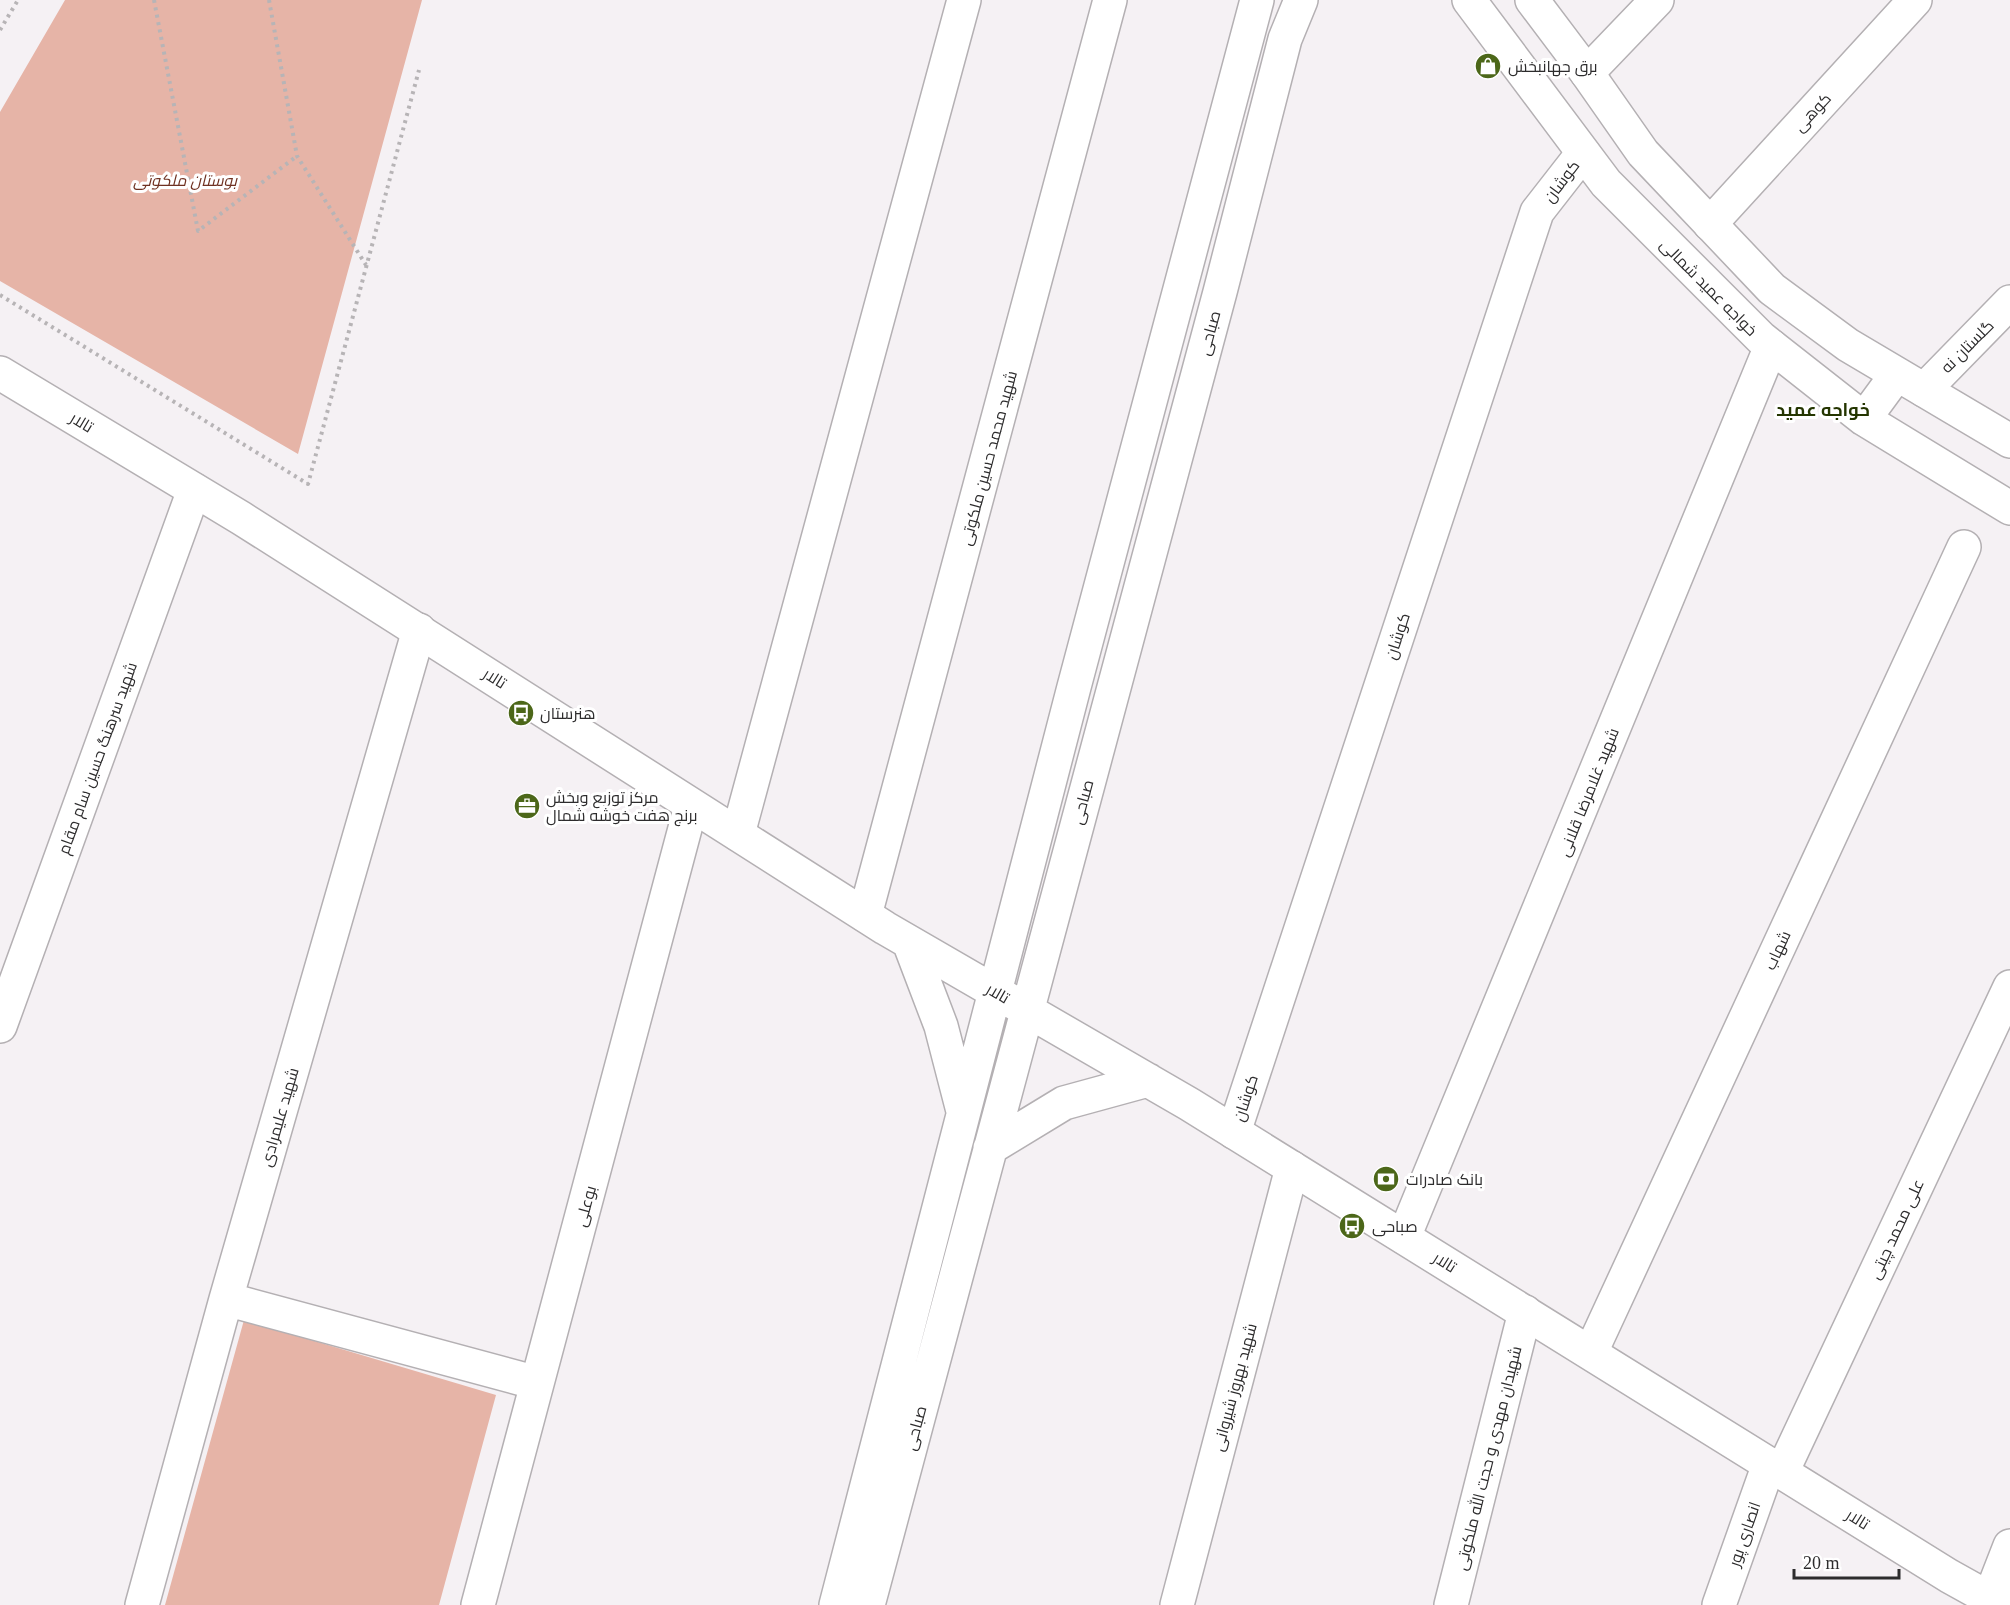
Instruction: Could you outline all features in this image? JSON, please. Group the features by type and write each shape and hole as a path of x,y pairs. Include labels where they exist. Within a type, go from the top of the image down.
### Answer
{"street":[{"path":"738,834 964,0"},
{"name":"شهید محمد حسین ملکوتی","path":"865,915 1110,0"},
{"name":"صباحی","path":"836,1605 1257,0"},
{"name":"صباحی","path":"868,1605 1285,39 1300,0"},
{"path":"1532,0 1643,153 1772,289 1848,345 2010,441"},
{"path":"1587,73 1657,0"},
{"name":"کوهی","path":"1710,224 1915,0"},
{"name":"خواجه عمید شمالی","path":"1472,6 1522,74 1615,192 1771,346 1864,419 2010,508"},
{"path":"1219,148 1255,157"},
{"name":"کوشان","path":"1234,1132 1538,212 1583,153"},
{"name":"گلستان نه","path":"1864,419 2010,302"},
{"name":"شهید غلامرضا قلانی","path":"1404,1237 1771,346"},
{"name":"تالار","path":"0,373 419,630 865,915 1234,1132 1992,1603"},
{"name":"شهید سرهنگ حسین سام مقام","path":"0,1026 194,490"},
{"name":"شهاب","path":"1591,1353 1964,547"},
{"name":"شهید علیمرادی","path":"142,1605 226,1299 419,630"},
{"name":"بوعلی","path":"478,1605 692,806"},
{"path":"909,942 941,1026 964,1113"},
{"name":"علی محمد چیتی","path":"1775,1468 2010,987"},
{"path":"990,1148 1064,1103 1148,1080"},
{"name":"شهید بهروز شیروانی","path":"1177,1605 1292,1168"},
{"path":"226,1299 537,1383"},
{"name":"شهیدان مهدی و حجت الله ملکوتی","path":"1451,1605 1526,1312"},
{"name":"انصاری پور","path":"1719,1605 1775,1468"},
{"path":"1992,1603 2010,1546"}],"path":[{"path":"0,30 18,0"},
{"path":"154,0 198,231 297,156"},
{"path":"269,0 297,156 367,266"},
{"path":"0,294 308,484 418,70"}],"green space":[{"name":"بوستان ملکوتی","path":"65,0 422,0 298,454 0,281 0,112"},
{"path":"244,1320 496,1395 439,1605 165,1605"}],"place":[{"name":"برق جهانبخش","path":"1488,66"},
{"name":"هنرستان","path":"521,713"},
{"name":"مرکز توزیع وپخش برنج هفت خوشه شمال","path":"527,806"},
{"name":"بانک صادرات","path":"1386,1179"},
{"name":"صباحی","path":"1352,1226"}],"district":[{"name":"خواجه عمید","path":"1823,410"}]}
